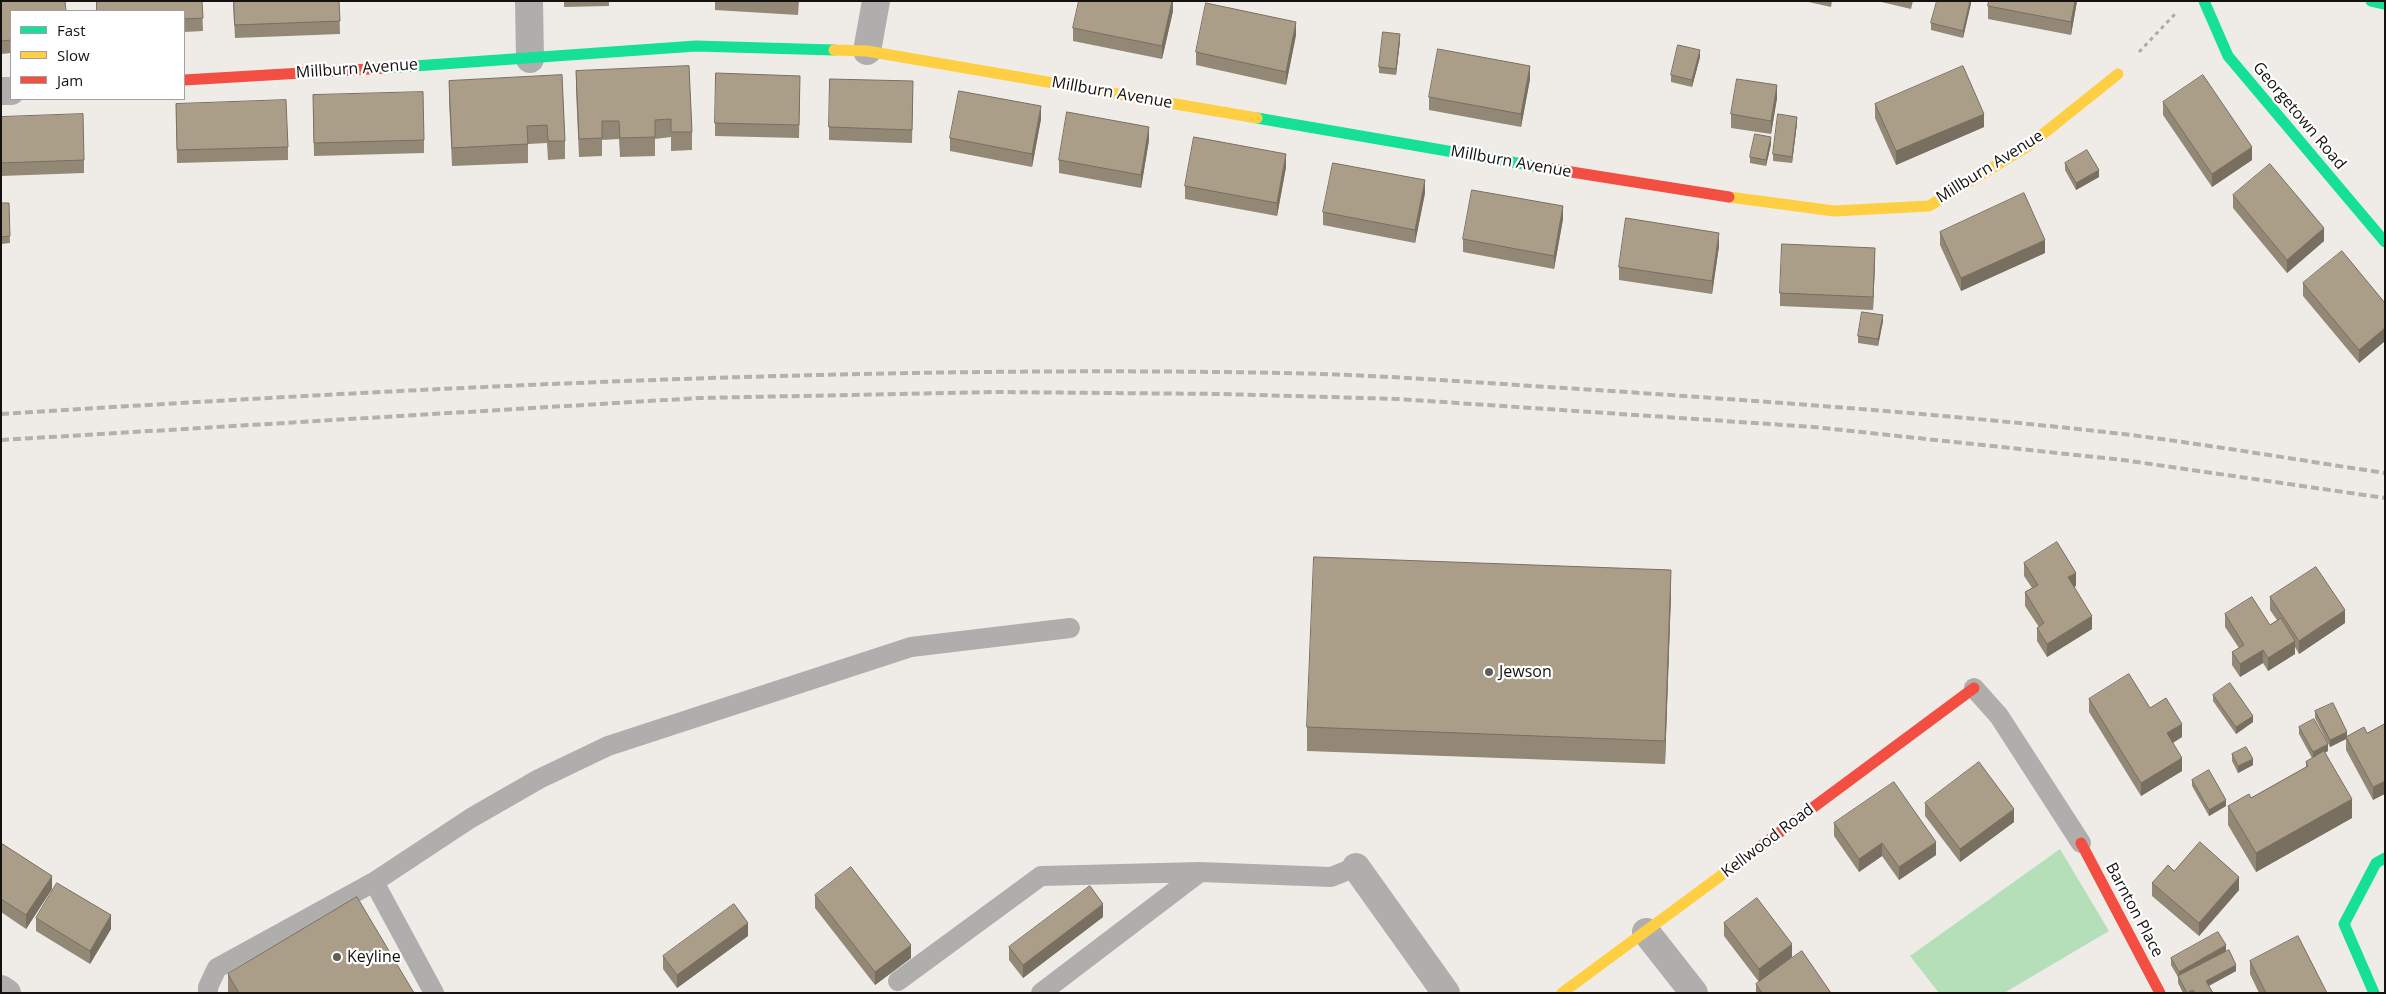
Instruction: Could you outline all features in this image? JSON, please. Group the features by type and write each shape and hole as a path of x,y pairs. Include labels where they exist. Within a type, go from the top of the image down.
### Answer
{"street":[{"path":"529,1 530,59"},
{"path":"867,51 876,1"},
{"name":"Georgetown Road","path":"2204,1 2228,56 2385,242"},
{"path":"2371,1 2385,4"},
{"name":"Millburn Avenue","path":"185,80 530,59 696,46 867,51 1672,189 1834,212 1929,206 2028,146 2118,74"},
{"name":"Kellwood Road","path":"1562,993 1974,688"},
{"name":"Barnton Place","path":"2081,843 2160,993"},
{"path":"2374,993 2344,924 2376,863 2385,858"},
{"path":"1356,867 1446,993"},
{"path":"1646,932 1694,993"},
{"path":"1,989 7,993"}],"lane":[{"path":"208,993 208,987 218,968 374,882 471,818 539,779 608,746 911,647 1070,628"},
{"path":"1974,688 1999,716 2081,843"},
{"path":"898,981 1041,876 1200,872 1330,877 1356,867"},
{"path":"1041,993 1200,872"},
{"path":"374,882 434,993"}],"path":[{"path":"2118,74 2180,8"}],"green space":[{"path":"2060,849 2109,931 2004,993 1939,993 1910,956"}],"building":[{"path":"1,1 65,1 66,10 10,10 10,40 1,41"},
{"path":"97,1 202,1 203,18 185,19 185,10 97,10"},
{"path":"234,1 339,1 340,21 235,25"},
{"path":"1079,1 1172,1 1162,46 1073,28"},
{"path":"1937,1 1970,1 1963,31 1931,23"},
{"path":"1989,1 2075,1 2071,22 1988,6"},
{"path":"1206,3 1296,22 1286,72 1196,52"},
{"path":"1383,32 1400,34 1396,69 1379,67"},
{"path":"1678,45 1700,50 1692,80 1671,75"},
{"path":"1438,49 1530,66 1521,114 1429,97"},
{"path":"689,66 692,132 671,132 671,119 655,120 655,137 620,138 619,121 602,121 602,138 579,139 576,71"},
{"path":"1963,66 1984,114 1896,151 1875,104"},
{"path":"716,73 800,76 799,125 715,123"},
{"path":"562,75 565,141 548,141 547,125 527,126 528,144 452,148 449,81"},
{"path":"2203,75 2252,147 2212,174 2163,102"},
{"path":"830,79 913,81 912,130 829,127"},
{"path":"1737,79 1777,85 1771,121 1731,114"},
{"path":"959,91 1041,106 1032,154 950,138"},
{"path":"423,92 424,140 314,143 313,95"},
{"path":"286,100 288,147 177,150 176,104"},
{"path":"1067,112 1149,127 1141,175 1059,160"},
{"path":"83,114 84,160 1,163 1,117"},
{"path":"1778,114 1797,117 1792,157 1773,154"},
{"path":"1755,134 1771,137 1766,160 1750,157"},
{"path":"1194,137 1286,154 1277,203 1185,186"},
{"path":"2087,150 2099,170 2076,183 2065,163"},
{"path":"1333,163 1425,180 1415,230 1323,212"},
{"path":"2270,164 2324,228 2287,260 2233,195"},
{"path":"1472,190 1563,206 1554,256 1463,239"},
{"path":"2024,193 2045,240 1961,278 1940,232"},
{"path":"1,203 9,203 10,236 1,237"},
{"path":"1626,218 1719,233 1712,281 1619,267"},
{"path":"1782,244 1875,248 1873,297 1780,293"},
{"path":"2342,251 2385,303 2385,328 2359,350 2303,283"},
{"path":"1862,312 1883,315 1878,339 1858,336"},
{"path":"2057,542 2076,573 2068,577 2092,616 2047,644 2037,628 2044,623 2025,592 2038,585 2024,563"},
{"name":"Jewson","path":"1314,557 1671,570 1665,741 1307,727"},
{"path":"2316,567 2345,610 2299,641 2270,597"},
{"path":"2252,597 2270,625 2281,618 2295,641 2268,658 2263,650 2240,664 2232,652 2244,645 2225,614"},
{"path":"2129,674 2150,708 2166,698 2182,724 2167,733 2182,758 2141,783 2089,699"},
{"path":"2230,683 2253,716 2236,727 2213,695"},
{"path":"2333,703 2347,732 2330,740 2315,711"},
{"path":"2314,719 2328,744 2313,752 2299,727"},
{"path":"2385,724 2385,781 2373,787 2346,737 2364,727 2367,733"},
{"path":"2246,747 2253,759 2238,766 2232,754"},
{"path":"2324,751 2352,799 2256,853 2228,806 2249,794 2251,798 2308,766 2306,762"},
{"path":"1979,762 2014,809 1960,849 1925,803"},
{"path":"2209,770 2226,800 2209,810 2192,780"},
{"path":"1894,782 1936,842 1899,867 1882,843 1859,859 1834,823"},
{"path":"2200,842 2239,877 2199,923 2152,883 2168,865 2174,871"},
{"path":"1,843 52,876 26,915 1,899"},
{"path":"851,867 911,945 875,972 815,895"},
{"path":"57,883 111,915 90,951 36,918"},
{"path":"1090,886 1103,904 1023,965 1009,947"},
{"path":"357,897 414,993 239,993 228,974"},
{"path":"1757,898 1792,944 1759,969 1724,923"},
{"path":"734,904 748,923 677,975 663,956"},
{"path":"2218,932 2226,945 2179,972 2171,958"},
{"path":"2298,936 2327,993 2266,993 2250,961"},
{"path":"2229,950 2236,965 2206,981 2213,993 2195,993 2193,990 2187,993 2178,976"},
{"path":"1802,951 1831,993 1762,993 1756,984"}],"railway":[{"path":"1,414 322,395 643,380 964,372 1285,373 1597,390 1926,414 2156,438 2385,473"},
{"path":"1,440 699,398 996,392 1222,394 1398,399 1814,427 2123,460 2385,498"}],"traffic: fast":[{"path":"2204,1 2228,56 2385,242"},
{"path":"2371,1 2385,4"},
{"path":"386,68 696,46 834,50"},
{"path":"1257,118 1540,167"},
{"path":"2374,993 2344,924 2376,863 2385,858"}],"traffic: slow":[{"path":"834,50 867,51 1257,118"},
{"path":"1729,197 1834,211 1929,206 2028,146 2118,74"},
{"path":"1562,993 1753,852"}],"traffic: jam":[{"path":"185,80 386,68"},
{"path":"1540,167 1729,197"},
{"path":"1753,852 1974,688"},
{"path":"2081,843 2160,993"}],"place":[{"name":"Jewson","path":"1489,672"},
{"name":"Keyline","path":"337,957"}]}
